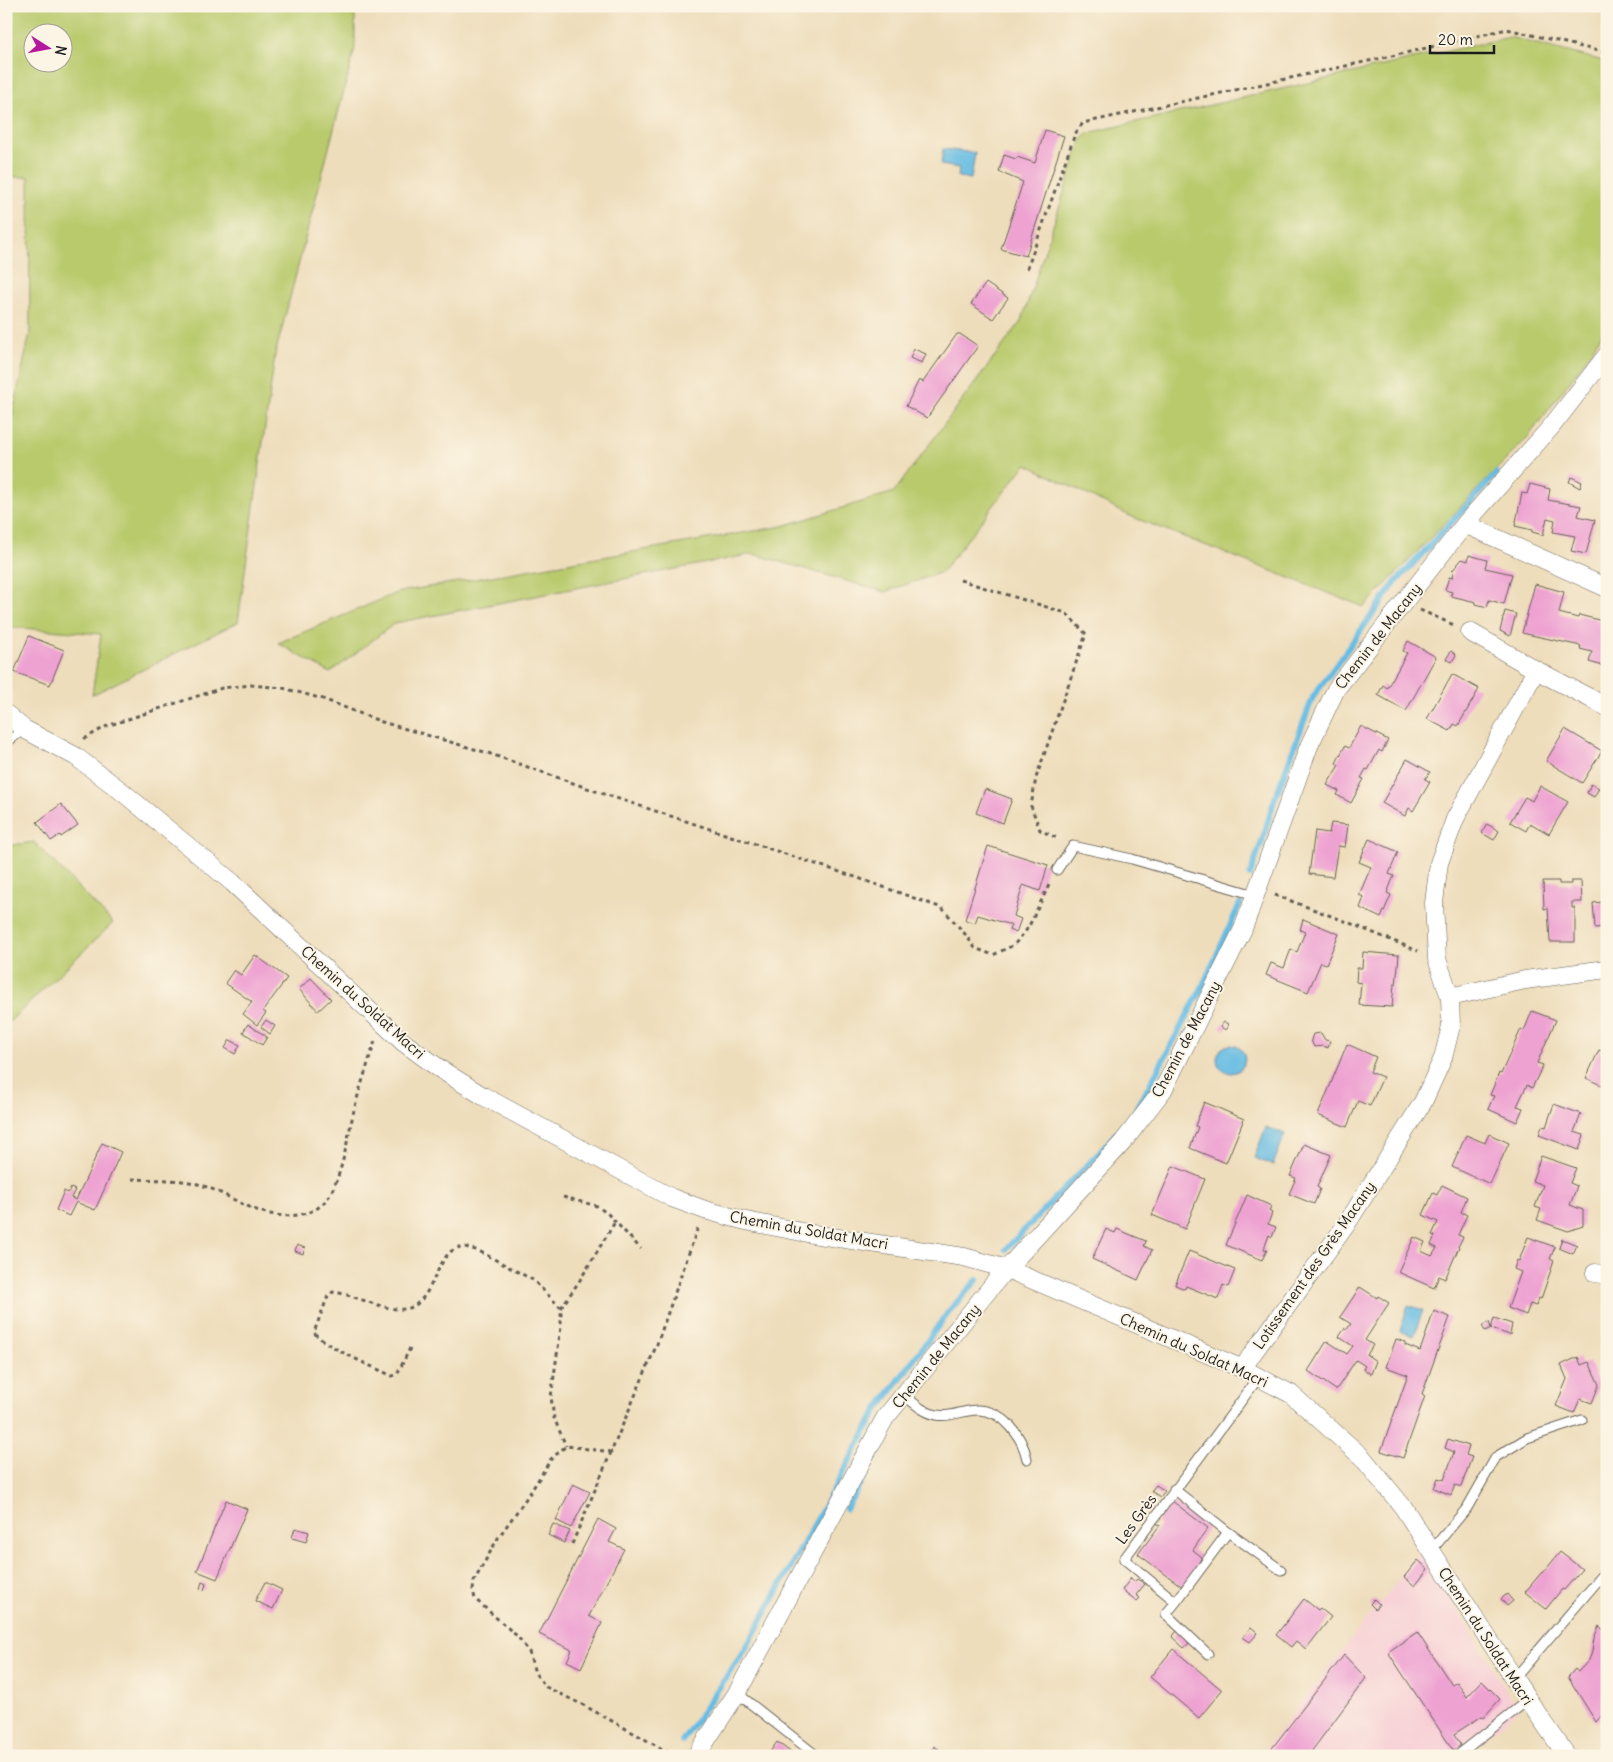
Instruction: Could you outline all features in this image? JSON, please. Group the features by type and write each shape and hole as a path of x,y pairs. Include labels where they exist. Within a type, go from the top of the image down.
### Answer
{"street":[{"name":"Chemin de Macany","path":"696,1756 737,1693 885,1418 1007,1269 1123,1142 1163,1090 1243,929 1308,746 1336,689 1465,524 1552,427 1607,355"},
{"path":"1465,524 1607,588"},
{"path":"1470,632 1536,670 1607,707"},
{"name":"Lotissement des Grès Macany","path":"1243,1369 1346,1226 1423,1102 1443,1058 1451,1026 1450,997 1437,959 1434,903 1439,863 1455,819 1536,670"},
{"name":"Chemin du Soldat Macri","path":"6,714 24,729 75,756 120,790 232,883 403,1042 440,1069 483,1096 672,1198 705,1210 746,1221 812,1234 964,1257 1007,1269 1243,1369 1291,1394 1362,1457 1403,1507 1431,1550 1476,1629 1514,1679 1567,1756"},
{"path":"1450,997 1525,980 1607,969"}],"lane":[{"path":"6,743 24,729"},
{"path":"1057,870 1073,846 1132,859 1256,892"},
{"name":"Les Grès","path":"1176,1602 1124,1559 1174,1489 1259,1377"},
{"path":"904,1395 921,1409 936,1415 979,1410 997,1415 1011,1425 1024,1448 1027,1459"},
{"path":"1431,1550 1467,1508 1496,1457 1528,1438 1582,1420"},
{"name":"Les Grès","path":"1174,1489 1228,1532 1281,1570"},
{"path":"1208,1654 1166,1614 1228,1532"},
{"path":"1514,1679 1607,1570"},
{"path":"737,1693 817,1756"},
{"path":"1457,1756 1528,1700"}],"path":[{"path":"1027,269 1076,134 1083,123 1507,29 1607,53"},
{"path":"960,580 1066,613 1086,634 1036,778 1031,806 1040,830 1073,846"},
{"path":"1398,609 1420,609 1470,632"},
{"path":"63,750 107,726 222,688 251,685 283,688 323,699 382,722 488,753 942,908 975,948 994,955 1014,945 1028,928 1057,870"},
{"path":"1256,892 1342,920 1437,959"},
{"path":"132,1179 190,1182 217,1191 270,1214 293,1215 311,1212 326,1201 336,1182 355,1107 381,1021"},
{"path":"564,1197 597,1206 608,1214 641,1249"},
{"path":"572,1544 657,1344 705,1210"},
{"path":"566,1446 554,1418 551,1397 561,1327 561,1308 615,1222"},
{"path":"410,1348 397,1375 392,1376 316,1336 314,1332 328,1296 333,1292 378,1305 404,1309 416,1306 449,1252 462,1246 479,1251 533,1280 561,1308"},
{"path":"612,1452 566,1446 551,1459 530,1494 498,1538 474,1581 473,1590 475,1599 521,1641 529,1652 535,1672 546,1687 585,1706 675,1756"}],"shaded area":[{"path":"1421,1551 1519,1710 1463,1756 1259,1756"}],"green space":[{"path":"6,6 355,6 355,48 275,355 238,622 92,695 101,634 7,627 9,609 6,608 6,445 30,333 29,177 6,177"},
{"path":"1510,37 1607,62 1607,326 1582,365 1528,437 1364,607 1130,516 1026,464 942,572 885,592 753,554 395,623 330,673 278,643 399,592 783,526 894,492 1022,320 1081,141 1088,133"},
{"path":"34,842 113,923 6,1025 6,846"}],"water":[{"path":"943,149 975,153 971,179 958,177 959,168 941,165"},
{"path":"1231,1045 1241,1049 1245,1059 1241,1069 1231,1073 1221,1069 1217,1059 1221,1049"},
{"path":"1266,1127 1285,1134 1273,1165 1254,1158"},
{"path":"1408,1305 1423,1310 1414,1336 1400,1331"}],"building":[{"path":"1045,130 1064,136 1026,256 1001,249 1023,182 999,172 1004,155 1035,163"},
{"path":"986,283 1008,298 993,319 971,304"},
{"path":"957,334 978,346 927,418 906,406 919,380 923,382"},
{"path":"914,349 926,354 922,363 910,358"},
{"path":"1571,477 1582,482 1580,488 1569,482"},
{"path":"1530,484 1550,489 1548,500 1581,506 1578,516 1595,520 1586,554 1571,551 1575,536 1553,532 1555,520 1547,518 1543,535 1515,526 1522,493 1527,494"},
{"path":"1469,555 1487,560 1485,568 1512,574 1504,604 1489,600 1487,607 1476,604 1476,602 1451,596 1452,592 1445,590 1449,577 1452,578 1452,571 1462,559 1468,561"},
{"path":"1535,584 1564,592 1559,613 1578,618 1579,615 1607,622 1607,667 1589,662 1592,652 1580,649 1581,646 1522,633"},
{"path":"1505,611 1516,614 1510,636 1500,631"},
{"path":"29,636 64,650 50,685 14,672"},
{"path":"1408,641 1436,657 1406,711 1378,695 1383,685 1387,688 1407,653 1403,651"},
{"path":"1451,651 1456,655 1452,662 1446,659"},
{"path":"1452,674 1479,689 1458,726 1454,724 1450,731 1427,719"},
{"path":"1361,726 1388,740 1382,752 1379,750 1368,770 1366,769 1361,778 1364,779 1351,803 1337,795 1339,791 1327,785 1339,765 1336,763 1345,746 1349,748"},
{"path":"1565,729 1602,751 1582,783 1546,761"},
{"path":"1407,759 1430,772 1425,779 1430,782 1413,811 1409,808 1405,816 1382,803"},
{"path":"1591,784 1599,788 1594,797 1587,793"},
{"path":"1540,786 1568,802 1549,834 1530,823 1526,831 1510,822 1525,797 1532,801"},
{"path":"985,789 1012,799 1003,823 976,813"},
{"path":"61,804 78,825 61,837 60,835 51,841 37,822"},
{"path":"1331,823 1348,825 1345,847 1338,846 1333,877 1309,874 1315,831 1329,833"},
{"path":"1487,824 1499,831 1494,840 1482,833"},
{"path":"1369,839 1398,852 1389,874 1394,876 1387,893 1391,895 1381,918 1360,908 1364,897 1359,895 1371,867 1359,862"},
{"path":"988,846 1048,865 1040,891 1023,885 1014,916 1021,919 1016,933 1009,930 1011,925 978,915 975,923 965,920"},
{"path":"1543,881 1559,881 1559,884 1571,884 1571,881 1581,881 1582,902 1572,902 1572,908 1575,908 1575,942 1550,942 1548,908 1544,909"},
{"path":"1607,901 1607,931 1605,927 1595,928 1593,903"},
{"path":"1303,919 1339,934 1326,964 1321,962 1308,992 1266,975 1271,963 1284,968 1291,949 1297,952 1305,932 1300,930"},
{"path":"1363,952 1399,955 1392,1007 1359,1005 1361,983 1356,982 1357,968 1362,968"},
{"path":"255,955 287,978 263,1011 266,1013 257,1025 243,1014 252,1002 225,983 234,970 241,975"},
{"path":"311,978 331,999 318,1011 299,989"},
{"path":"1532,1011 1556,1020 1537,1063 1543,1065 1532,1088 1527,1085 1517,1106 1523,1108 1517,1122 1488,1109 1494,1096 1490,1095 1499,1073 1501,1074 1521,1029 1524,1031"},
{"path":"266,1020 275,1026 270,1034 261,1027"},
{"path":"1224,1022 1228,1024 1226,1030 1220,1027"},
{"path":"248,1024 267,1037 262,1045 243,1032"},
{"path":"1321,1033 1325,1040 1330,1041 1328,1048 1323,1046 1314,1047 1311,1040 1313,1034"},
{"path":"230,1040 240,1045 235,1054 225,1048"},
{"path":"1347,1044 1376,1057 1370,1072 1383,1077 1370,1106 1358,1101 1347,1127 1318,1115"},
{"path":"1599,1050 1607,1053 1607,1088 1586,1078"},
{"path":"1204,1102 1244,1119 1226,1163 1190,1148 1198,1127 1195,1126"},
{"path":"1554,1104 1581,1114 1574,1132 1584,1135 1579,1150 1539,1135 1542,1126 1546,1127"},
{"path":"1489,1134 1509,1143 1490,1184 1452,1167 1466,1135 1485,1143"},
{"path":"102,1143 121,1152 95,1210 76,1202 69,1216 56,1210 64,1191 68,1193 71,1188 75,1190 71,1198 76,1200"},
{"path":"1304,1144 1331,1155 1317,1187 1320,1189 1314,1204 1289,1194 1296,1178 1290,1176"},
{"path":"1541,1156 1576,1168 1570,1183 1577,1186 1570,1205 1583,1210 1583,1226 1568,1231 1537,1220 1541,1209 1535,1207 1543,1185 1532,1181"},
{"path":"1173,1166 1205,1179 1185,1229 1152,1215"},
{"path":"1442,1185 1467,1197 1461,1212 1467,1215 1458,1235 1463,1237 1445,1279 1439,1276 1434,1288 1398,1272 1414,1237 1425,1242 1421,1251 1432,1256 1437,1248 1431,1245 1435,1236 1432,1235 1438,1222 1423,1215 1433,1193 1437,1195"},
{"path":"1247,1195 1271,1206 1269,1211 1272,1213 1268,1224 1276,1227 1272,1237 1269,1235 1264,1249 1267,1250 1262,1260 1226,1245"},
{"path":"1106,1229 1115,1233 1117,1229 1146,1241 1144,1246 1152,1250 1138,1280 1092,1259"},
{"path":"1528,1237 1555,1247 1550,1259 1554,1261 1541,1299 1539,1298 1536,1306 1530,1304 1526,1315 1508,1308 1521,1272 1514,1269"},
{"path":"1562,1239 1577,1245 1573,1254 1559,1248"},
{"path":"297,1245 305,1248 303,1254 295,1251"},
{"path":"1189,1251 1235,1270 1228,1287 1223,1285 1218,1299 1186,1286 1185,1289 1175,1285"},
{"path":"1360,1287 1389,1303 1365,1340 1373,1345 1367,1355 1376,1361 1371,1374 1363,1369 1365,1366 1356,1360 1336,1390 1308,1371 1327,1341 1347,1354 1353,1346 1339,1337 1345,1328 1347,1329 1351,1324 1340,1317"},
{"path":"1434,1311 1450,1317 1422,1394 1425,1396 1403,1458 1381,1451 1408,1375 1386,1367 1396,1339 1420,1351"},
{"path":"1494,1318 1512,1324 1510,1335 1491,1329"},
{"path":"1607,1320 1607,1340 1601,1339"},
{"path":"1489,1322 1491,1328 1485,1331 1482,1326"},
{"path":"1578,1357 1581,1365 1589,1362 1599,1385 1592,1403 1580,1399 1574,1413 1556,1406 1567,1379 1561,1365"},
{"path":"1448,1439 1469,1446 1466,1455 1472,1457 1461,1487 1455,1485 1451,1495 1434,1488 1438,1478 1444,1480 1454,1452 1445,1448"},
{"path":"573,1484 590,1492 571,1528 556,1520"},
{"path":"1156,1485 1165,1491 1160,1497 1151,1491"},
{"path":"226,1500 247,1509 217,1579 197,1571"},
{"path":"1172,1501 1208,1528 1193,1550 1202,1557 1184,1588 1138,1554 1160,1525 1156,1523"},
{"path":"598,1519 616,1529 609,1542 624,1549 589,1616 602,1623 581,1668 567,1661 572,1650 539,1634"},
{"path":"553,1524 570,1531 564,1543 548,1535"},
{"path":"295,1528 309,1532 306,1542 292,1538"},
{"path":"1560,1552 1582,1569 1546,1609 1525,1592"},
{"path":"1418,1560 1428,1569 1415,1586 1404,1577"},
{"path":"1131,1578 1134,1582 1137,1579 1145,1584 1136,1595 1140,1598 1137,1601 1122,1590"},
{"path":"202,1582 206,1584 204,1590 200,1589"},
{"path":"265,1582 282,1590 273,1609 255,1601"},
{"path":"1507,1594 1513,1601 1507,1606 1501,1599"},
{"path":"1304,1599 1331,1617 1306,1649 1296,1641 1291,1647 1276,1635"},
{"path":"1374,1599 1379,1604 1375,1609 1370,1604"},
{"path":"1599,1626 1607,1633 1607,1709 1596,1722 1568,1677 1575,1669 1578,1672 1589,1660"},
{"path":"1251,1627 1258,1633 1250,1642 1243,1637"},
{"path":"1177,1631 1190,1642 1184,1648 1172,1637"},
{"path":"1417,1632 1452,1685 1457,1682 1467,1697 1482,1681 1500,1699 1484,1717 1482,1716 1454,1734 1461,1745 1453,1750 1388,1652"},
{"path":"1173,1649 1222,1690 1199,1718 1150,1677"},
{"path":"1344,1655 1366,1678 1308,1756 1266,1756"},
{"path":"777,1742 796,1756 767,1756"},
{"path":"934,1746 940,1750 947,1756 931,1756"}],"waterway":[{"path":"1250,875 1274,801 1313,697 1395,583 1497,473"},
{"path":"1006,1249 1101,1151 1135,1112 1202,988 1240,904"},
{"path":"682,1741 745,1650 878,1409 949,1311 977,1280"},
{"path":"846,1509 891,1426 900,1414"}]}
